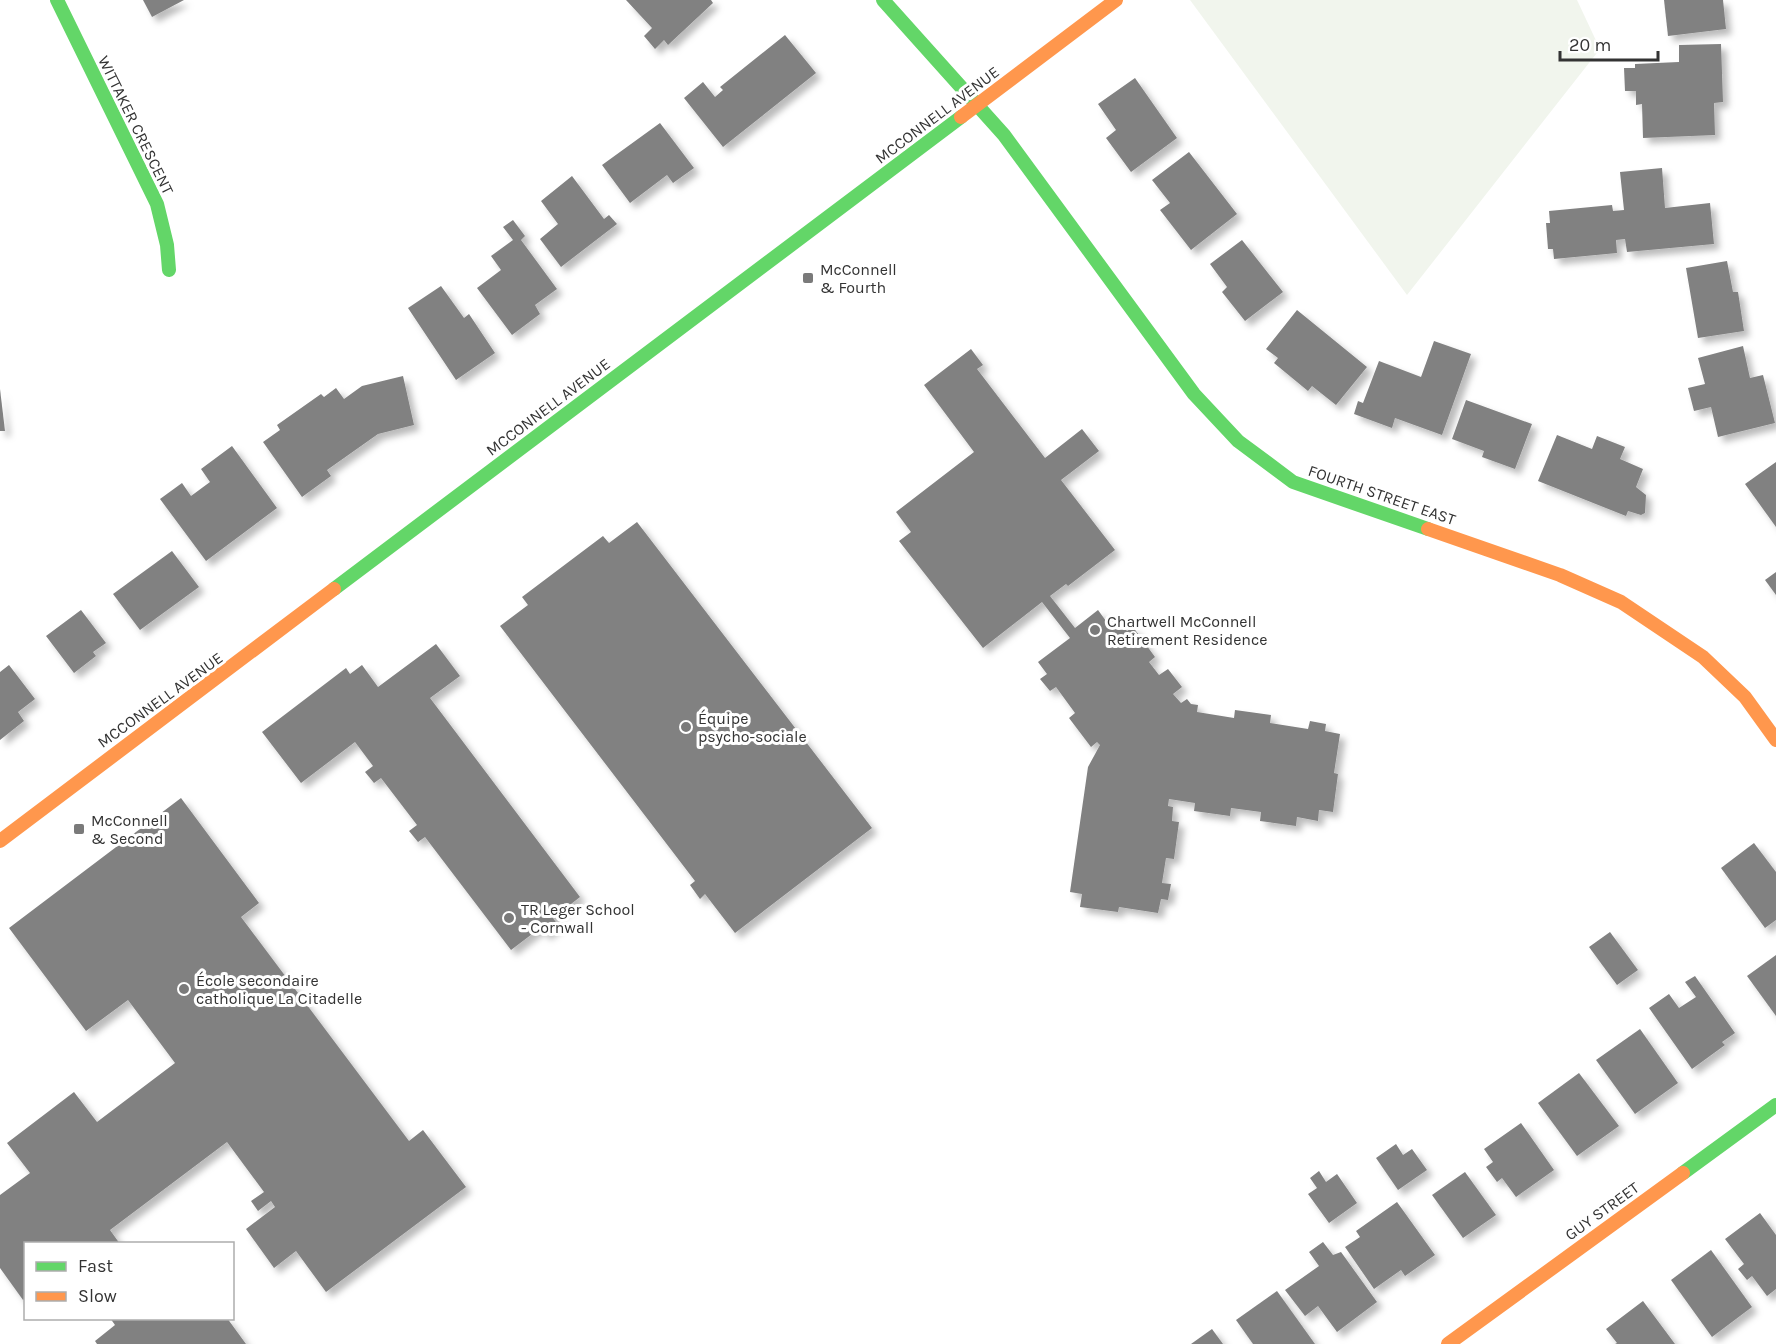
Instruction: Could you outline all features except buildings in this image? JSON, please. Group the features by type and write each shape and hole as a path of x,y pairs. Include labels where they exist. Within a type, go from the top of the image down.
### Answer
{"street":[{"name":"WITTAKER CRESCENT","path":"57,0 157,204 167,244 168,270"},
{"name":"FOURTH STREET EAST","path":"883,0 1004,135 1181,377 1238,441 1293,482 1560,575 1621,602 1703,657 1744,697 1776,740"},
{"name":"MCCONNELL AVENUE","path":"0,840 1116,0"},
{"name":"GUY STREET","path":"1448,1344 1776,1106"}],"shaded area":[{"path":"1190,0 1577,0 1600,49 1407,295"}],"traffic: fast":[{"path":"57,0 157,204 167,245 169,270"},
{"path":"883,0 1004,135 1194,394 1238,441 1293,482 1428,529"},
{"path":"334,589 961,117"},
{"path":"1683,1173 1776,1105"}],"traffic: slow":[{"path":"961,117 1116,0"},
{"path":"1428,529 1560,575 1621,602 1703,657 1745,697 1776,740"},
{"path":"0,841 334,589"},
{"path":"1448,1344 1683,1173"}],"place":[{"name":"McConnell & Fourth","path":"808,278"},
{"name":"Chartwell McConnell Retirement Residence","path":"1095,630"},
{"name":"Équipe psycho-sociale","path":"686,727"},
{"name":"McConnell & Second","path":"79,829"},
{"name":"TR Leger School - Cornwall","path":"509,918"},
{"name":"École secondaire catholique La Citadelle","path":"184,989"}]}
